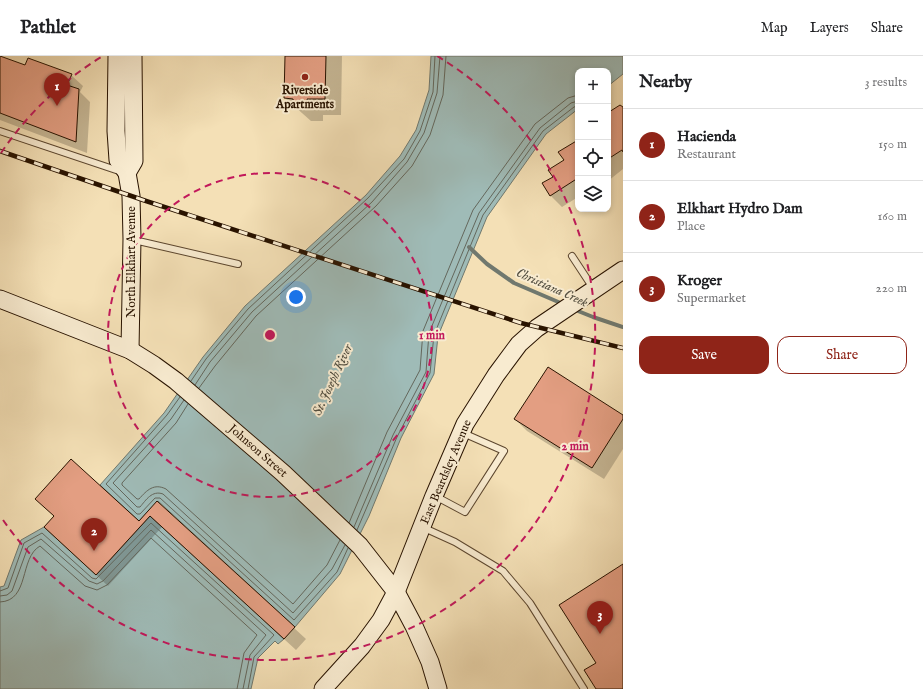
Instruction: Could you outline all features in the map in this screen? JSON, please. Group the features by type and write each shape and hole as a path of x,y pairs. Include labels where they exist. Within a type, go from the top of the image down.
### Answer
{"main road":[{"name":"North Elkhart Avenue","path":"116,56 116,131 118,160 128,173 131,196 132,239 130,350"},
{"name":"North Elkhart Avenue","path":"128,173 134,161 133,56"},
{"name":"East Beardsley Avenue","path":"323,689 362,646 382,620 396,592 461,432 496,375 519,344 546,322 623,270"},
{"name":"Johnson Street","path":"0,299 130,350 176,381 283,473 360,546 396,592 414,626 430,662 438,689"}],"lane":[{"path":"0,131 128,173"},
{"path":"132,239 238,264"},
{"path":"572,256 589,293"},
{"path":"434,496 465,512 504,452 461,432"},
{"path":"422,527 455,542 503,571 530,603 584,689"}],"water":[{"name":"St. Joseph River","path":"431,56 623,56 623,74 611,84 611,68 575,68 575,111 546,134 487,217 438,336 434,374 401,438 369,516 340,574 295,627 158,501 139,521 100,485 164,413 203,357 245,306 366,195 400,156 416,130 429,90"},
{"path":"150,516 284,639 278,644 275,641 258,658 251,689 0,689 0,587 4,586 21,540 44,527 96,575"}],"building":[{"path":"0,56 25,65 28,58 72,74 67,85 79,89 76,142 0,113"},
{"name":"Riverside Apartments","path":"285,56 326,56 325,99 307,99 307,105 294,105 293,99 284,98"},
{"path":"620,105 623,107 623,152 622,150 611,157 611,140 611,111"},
{"path":"575,142 575,180 550,196 542,183 553,177 548,170 564,160 558,152"},
{"path":"548,367 623,415 623,419 592,468 514,419"},
{"path":"71,459 139,521 157,501 295,627 284,639 150,516 96,575 44,527 54,516 35,499"},
{"path":"623,564 623,689 596,689 584,670 596,663 559,605"}],"waterway":[{"name":"Christiana Creek","path":"469,247 487,264 514,283 563,304"},
{"name":"Christiana Creek","path":"573,309 623,327"}],"railway":[{"path":"0,151 146,201 521,323 623,348"}],"place":[{"name":"Riverside Apartments","path":"305,77"},
{"name":"Hacienda","path":"57,106"},
{"name":"Elkhart Hydro Dam","path":"94,551"},
{"name":"Kroger","path":"600,634"}]}
